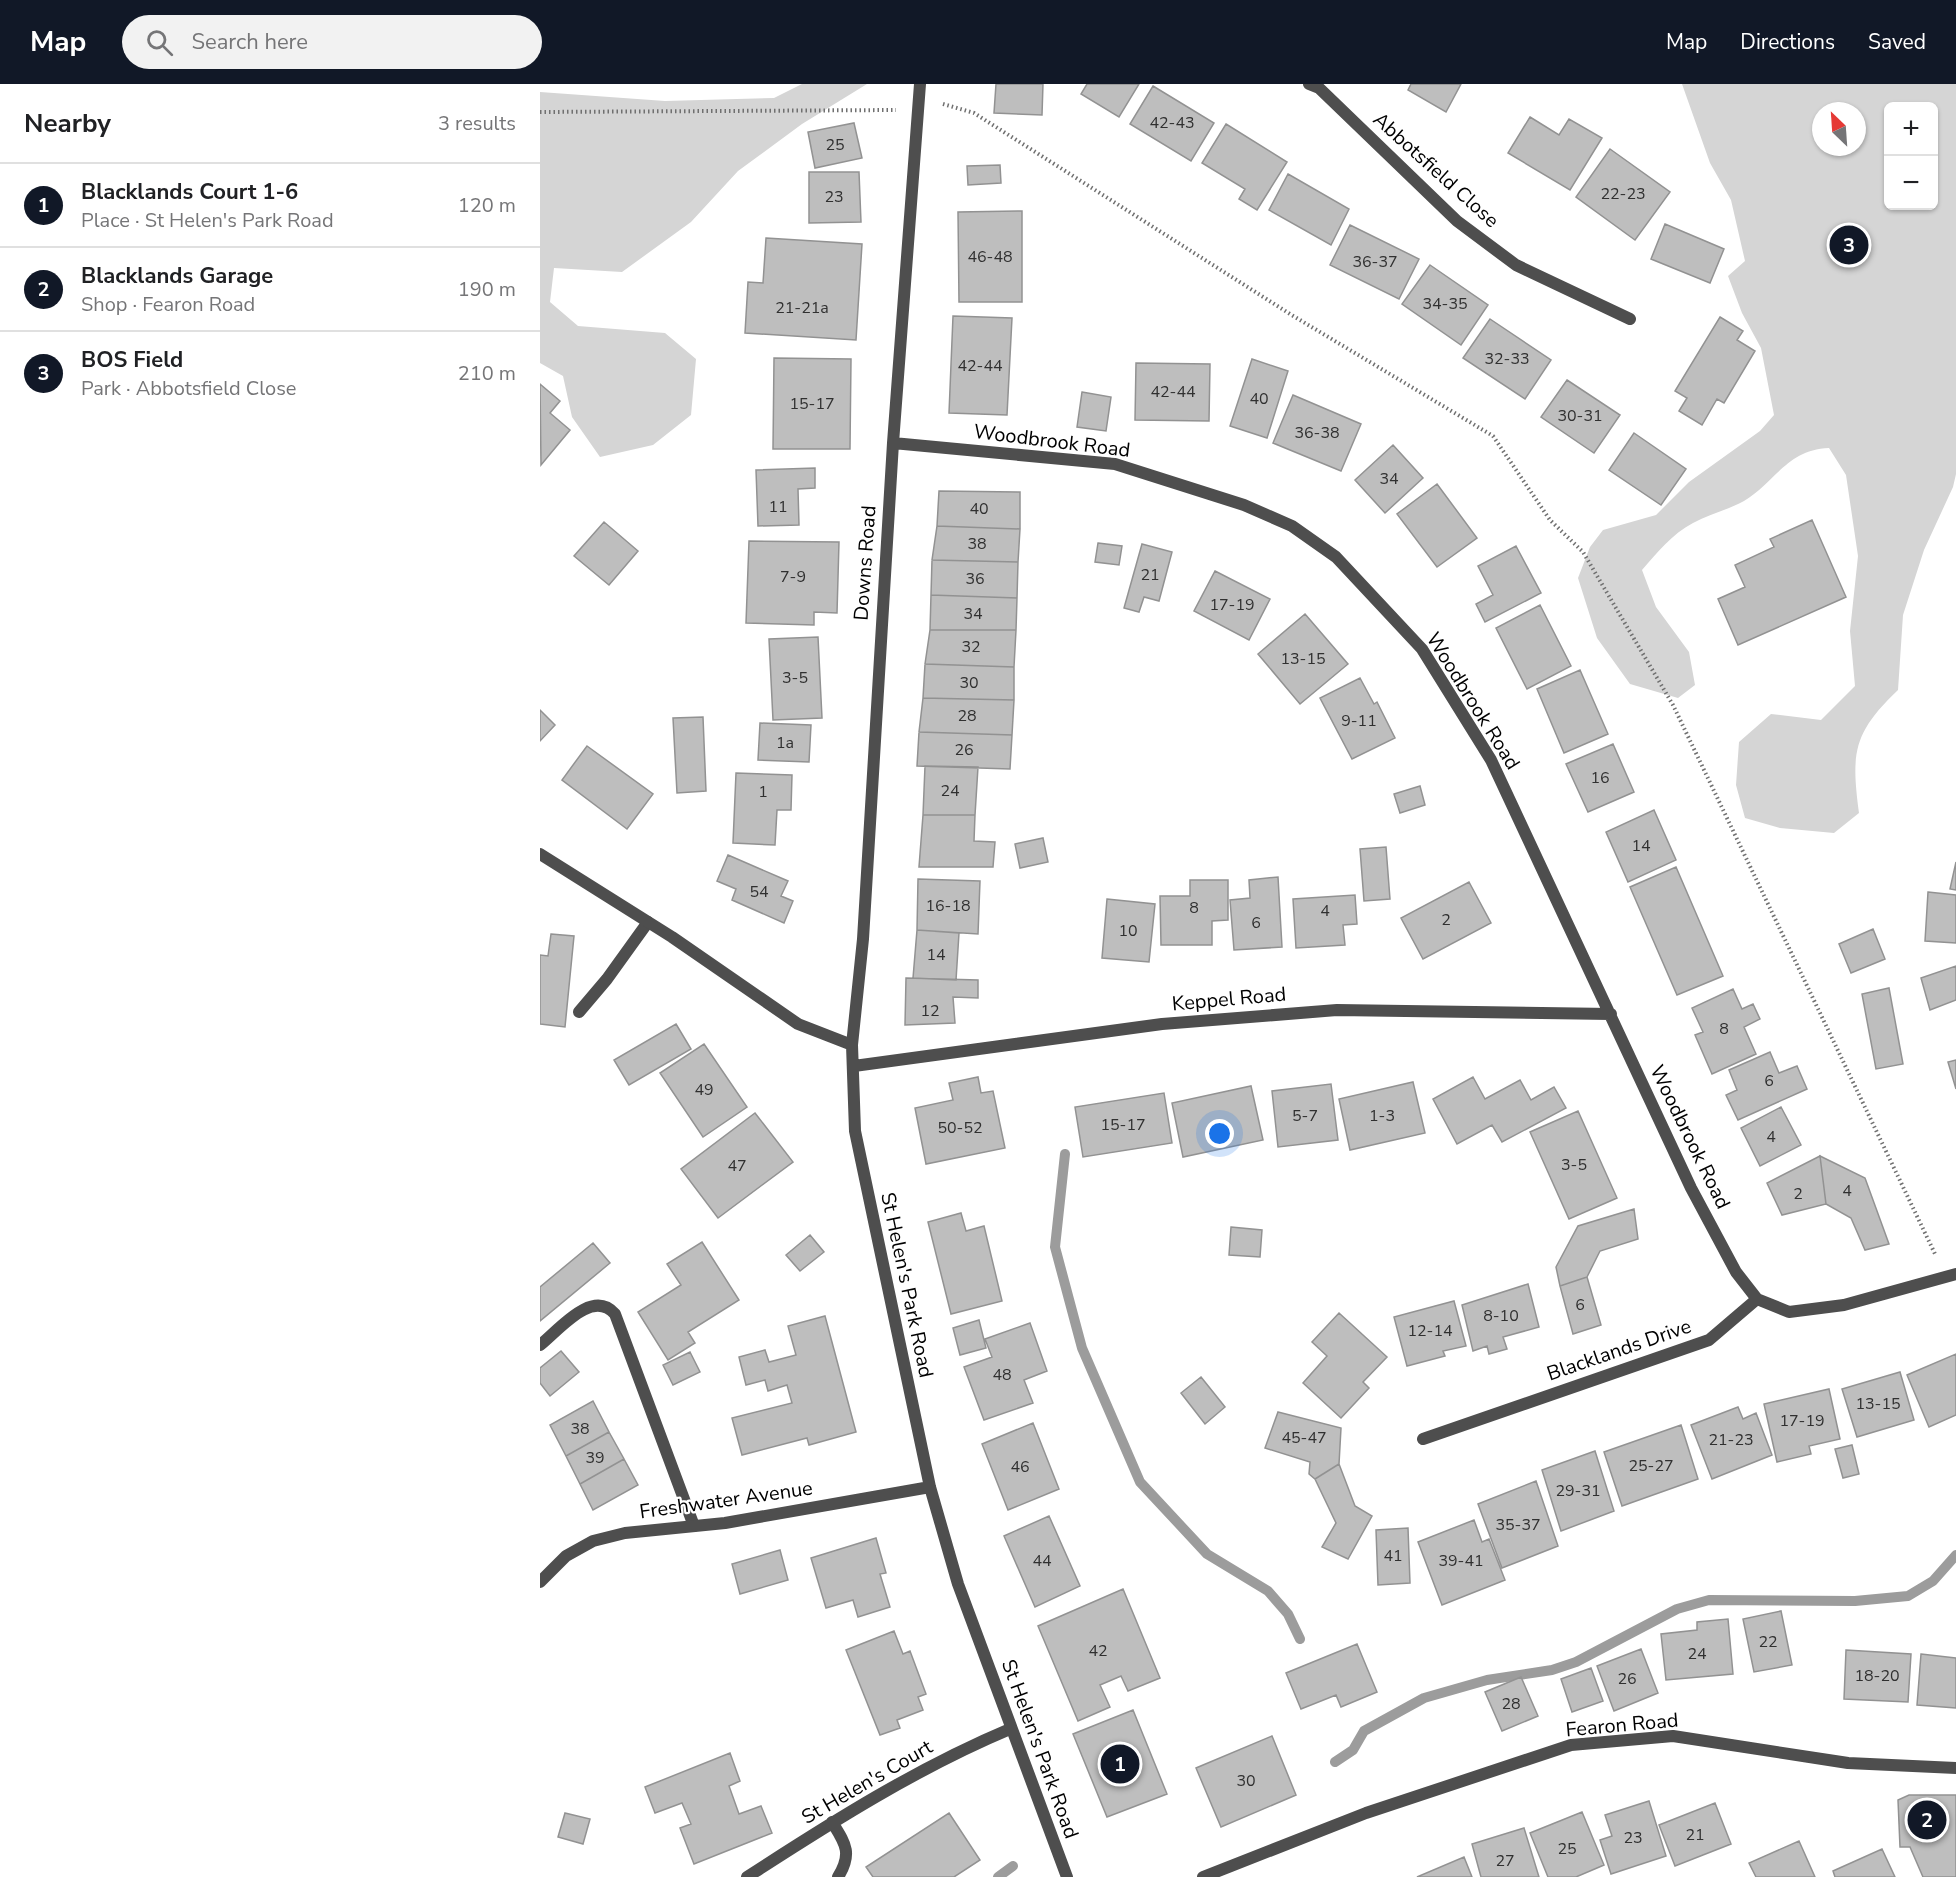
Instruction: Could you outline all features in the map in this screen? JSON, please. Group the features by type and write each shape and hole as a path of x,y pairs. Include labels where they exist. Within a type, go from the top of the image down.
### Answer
{"street":[{"name":"Abbotsfield Close","path":"1317,85 1457,221 1516,265 1630,319"},
{"name":"Downs Road","path":"852,1045 863,939 893,443 919,97"},
{"name":"Woodbrook Road","path":"893,443 1115,464 1244,505 1292,526 1336,557 1422,649 1491,760 1691,1188 1736,1272 1757,1299"},
{"path":"540,854 648,922 798,1024 852,1045"},
{"path":"579,1012 607,979 648,922"},
{"name":"Keppel Road","path":"854,1066 1162,1024 1337,1010 1611,1014"},
{"name":"St Helen's Park Road","path":"852,1045 855,1131 930,1487 958,1584 1010,1729 1067,1877"},
{"path":"1757,1299 1789,1312 1822,1308 1844,1305 1950,1275"},
{"name":"Blacklands Drive","path":"1423,1439 1709,1340 1757,1299"},
{"path":"540,1345 588,1306 598,1304 609,1307 615,1314 693,1526"},
{"name":"Freshwater Avenue","path":"540,1582 566,1556 593,1541 626,1533 693,1526 930,1487"},
{"name":"St Helen's Court","path":"747,1877 832,1822 964,1748 1010,1729"},
{"name":"Fearon Road","path":"1203,1877 1366,1813 1571,1745 1673,1736 1848,1762 1956,1768"},
{"path":"832,1822 846,1844 846,1864 838,1877"}],"path":[{"path":"540,112 919,97 974,113 1290,314 1493,436 1550,520 1583,552 1673,705 1950,1275"}],"shaded area":[{"path":"802,84 867,84 802,124 738,171 691,222 622,272 554,268 550,302 578,326 665,333 696,359 691,415 653,445 600,457 572,417 563,376 540,363 540,92 665,101 774,98"},
{"path":"1682,84 1956,84 1956,474 1953,487 1924,550 1903,615 1898,690 1872,719 1859,745 1855,775 1859,813 1834,833 1780,828 1745,818 1736,785 1739,742 1771,714 1821,720 1855,686 1850,631 1858,556 1846,475 1829,448 1802,454 1744,501 1685,527 1665,544 1642,570 1656,607 1689,652 1695,685 1678,698 1630,684 1597,638 1578,578 1590,547 1603,530 1656,515 1689,482 1760,431 1774,415 1761,348 1742,313 1728,276 1745,261 1731,200 1710,163"}],"building":[{"path":"996,84 1043,84 1042,115 994,113"},
{"path":"1087,84 1139,84 1119,117 1081,94"},
{"path":"1411,84 1461,84 1446,112 1408,90"},
{"path":"1153,86 1214,123 1191,161 1130,124"},
{"path":"1530,117 1559,135 1569,119 1602,138 1570,190 1508,153"},
{"path":"854,123 862,158 815,168 808,132"},
{"path":"1226,124 1287,162 1257,210 1239,199 1245,189 1202,163"},
{"path":"1610,149 1670,192 1635,240 1576,197"},
{"path":"1000,165 1001,183 968,185 967,166"},
{"path":"809,172 859,172 861,222 809,223"},
{"path":"1288,174 1349,209 1331,245 1269,210"},
{"path":"1022,211 1022,302 959,302 958,212"},
{"path":"1665,224 1724,249 1710,283 1651,259"},
{"path":"1350,225 1419,259 1399,299 1330,265"},
{"path":"766,238 862,244 856,340 745,333 748,282 763,283"},
{"path":"1430,265 1488,305 1461,345 1402,304"},
{"path":"953,316 1012,318 1007,415 949,413"},
{"path":"1720,317 1743,331 1737,340 1755,351 1724,403 1717,399 1702,425 1679,411 1687,398 1675,391"},
{"path":"1490,319 1551,360 1525,399 1463,358"},
{"path":"774,358 851,359 850,449 773,449"},
{"path":"1252,359 1288,371 1267,438 1230,426"},
{"path":"1136,363 1210,364 1209,421 1135,420"},
{"path":"1567,380 1620,415 1594,453 1541,417"},
{"path":"540,384 560,401 550,413 570,430 541,465"},
{"path":"1082,392 1111,397 1106,431 1077,427"},
{"path":"1293,395 1361,424 1341,471 1273,443"},
{"path":"1634,433 1686,469 1661,505 1609,470"},
{"path":"1393,445 1423,478 1385,513 1355,480"},
{"path":"815,468 815,488 798,489 799,525 758,526 756,470"},
{"path":"1437,484 1477,538 1437,567 1397,514"},
{"path":"939,491 1020,492 1020,529 937,526"},
{"path":"1812,520 1846,597 1738,645 1718,599 1745,587 1735,565 1774,547 1770,539"},
{"path":"604,522 638,551 609,585 574,556"},
{"path":"937,526 1020,529 1018,562 932,560"},
{"path":"749,541 839,542 837,613 814,612 814,625 746,623"},
{"path":"1098,543 1122,546 1119,565 1095,562"},
{"path":"1142,544 1172,552 1159,601 1144,597 1139,612 1124,608"},
{"path":"1516,546 1541,593 1485,622 1476,604 1493,595 1478,566"},
{"path":"932,560 1018,562 1017,598 931,595"},
{"path":"1215,571 1270,599 1249,640 1194,611"},
{"path":"931,595 1017,598 1016,630 930,630"},
{"path":"1540,605 1571,666 1527,689 1496,628"},
{"path":"1305,614 1348,664 1300,704 1258,654"},
{"path":"930,630 1016,630 1014,667 925,664"},
{"path":"818,637 822,718 773,720 769,639"},
{"path":"925,664 1014,667 1014,700 923,698"},
{"path":"1580,670 1608,734 1564,753 1537,689"},
{"path":"1360,678 1374,704 1377,702 1395,738 1352,759 1320,698"},
{"path":"923,698 1014,700 1012,735 919,732"},
{"path":"540,710 555,725 540,741"},
{"path":"703,717 706,791 677,793 673,718"},
{"path":"760,723 811,725 809,762 758,760"},
{"path":"919,732 1012,735 1010,769 917,766"},
{"path":"1613,744 1634,792 1588,812 1566,764"},
{"path":"587,746 653,794 627,829 562,780"},
{"path":"925,766 978,767 975,815 923,815"},
{"path":"736,773 792,775 791,810 777,810 775,845 733,843"},
{"path":"1420,786 1425,805 1400,813 1394,794"},
{"path":"1654,810 1676,860 1628,882 1606,832"},
{"path":"923,815 975,815 974,841 995,842 993,867 919,867"},
{"path":"1043,838 1048,862 1020,868 1015,844"},
{"path":"1386,847 1390,899 1364,901 1360,849"},
{"path":"728,855 788,881 781,896 793,901 784,923 732,900 736,889 717,881"},
{"path":"1956,862 1956,890 1950,889"},
{"path":"1676,867 1723,976 1677,995 1630,887"},
{"path":"1278,877 1282,947 1234,950 1230,900 1250,898 1249,880"},
{"path":"918,879 980,881 978,934 917,930"},
{"path":"1190,880 1228,880 1228,920 1212,921 1212,945 1161,945 1160,896 1190,896"},
{"path":"1469,882 1491,923 1423,959 1401,918"},
{"path":"1928,892 1956,895 1956,943 1925,941"},
{"path":"1355,895 1357,924 1343,925 1345,945 1296,948 1293,899"},
{"path":"1107,899 1155,904 1149,962 1102,958"},
{"path":"1873,929 1885,959 1851,973 1839,944"},
{"path":"917,930 959,933 956,980 913,978"},
{"path":"551,934 574,936 565,1027 540,1024 540,955 548,956"},
{"path":"1956,966 1956,1000 1930,1010 1921,978"},
{"path":"906,978 978,980 978,998 953,997 955,1023 905,1025"},
{"path":"1889,988 1903,1064 1876,1069 1862,994"},
{"path":"1733,989 1742,1009 1753,1004 1760,1019 1744,1027 1756,1054 1712,1074 1695,1035 1703,1032 1692,1008"},
{"path":"676,1024 691,1049 629,1085 614,1060"},
{"path":"704,1044 747,1107 703,1137 660,1073"},
{"path":"1770,1052 1779,1073 1797,1066 1807,1089 1738,1120 1726,1095 1737,1090 1729,1070"},
{"path":"1956,1060 1956,1089 1948,1062"},
{"path":"978,1077 981,1093 993,1091 1005,1148 926,1164 915,1108 953,1100 949,1083"},
{"path":"1473,1077 1485,1099 1520,1080 1531,1100 1554,1087 1566,1108 1502,1142 1492,1125 1457,1144 1433,1099"},
{"path":"1413,1082 1425,1133 1350,1150 1339,1099"},
{"path":"1331,1084 1338,1140 1278,1147 1272,1091"},
{"path":"1251,1086 1263,1140 1183,1157 1172,1103"},
{"path":"1164,1093 1172,1143 1083,1157 1075,1107"},
{"path":"1781,1107 1801,1145 1760,1166 1741,1128"},
{"path":"1578,1111 1617,1198 1569,1219 1530,1132"},
{"path":"755,1113 793,1162 718,1218 681,1169"},
{"path":"1820,1156 1826,1204 1782,1215 1767,1183"},
{"path":"1820,1156 1865,1178 1889,1244 1865,1250 1851,1218 1826,1204"},
{"path":"1634,1209 1638,1239 1600,1251 1587,1277 1560,1286 1556,1267 1578,1226"},
{"path":"961,1213 966,1231 984,1226 1002,1301 951,1314 928,1222"},
{"path":"1231,1227 1262,1230 1260,1257 1229,1255"},
{"path":"810,1235 824,1252 800,1271 786,1255"},
{"path":"702,1242 739,1300 688,1332 695,1343 668,1360 638,1312 681,1285 667,1264"},
{"path":"593,1243 610,1263 540,1321 540,1287"},
{"path":"1587,1277 1601,1325 1573,1334 1560,1286"},
{"path":"1528,1284 1539,1327 1503,1337 1507,1349 1489,1354 1487,1346 1473,1351 1462,1305"},
{"path":"1454,1301 1466,1346 1443,1351 1445,1356 1407,1366 1394,1317"},
{"path":"1339,1313 1387,1357 1363,1382 1369,1388 1341,1418 1303,1383 1327,1356 1312,1342"},
{"path":"825,1316 856,1432 809,1445 807,1438 742,1455 732,1418 792,1403 787,1385 768,1391 765,1380 746,1385 739,1357 765,1350 769,1362 796,1355 788,1326"},
{"path":"979,1320 986,1348 960,1355 953,1328"},
{"path":"1030,1323 1047,1371 1024,1380 1033,1403 984,1420 964,1367 992,1357 985,1339"},
{"path":"561,1351 579,1372 550,1396 540,1383 540,1368"},
{"path":"690,1352 700,1372 673,1385 663,1365"},
{"path":"1956,1354 1956,1415 1929,1427 1907,1375"},
{"path":"1900,1372 1914,1420 1857,1437 1842,1389"},
{"path":"1201,1377 1225,1407 1205,1424 1181,1393"},
{"path":"1829,1389 1840,1439 1809,1446 1811,1454 1777,1462 1764,1404"},
{"path":"593,1401 609,1432 566,1456 550,1425"},
{"path":"1738,1407 1743,1419 1756,1413 1772,1455 1712,1479 1691,1425"},
{"path":"1278,1412 1341,1428 1339,1464 1315,1479 1309,1474 1310,1462 1265,1448"},
{"path":"1033,1423 1059,1489 1008,1510 982,1444"},
{"path":"1681,1425 1698,1479 1622,1506 1604,1452"},
{"path":"609,1432 624,1459 580,1484 566,1456"},
{"path":"1852,1445 1859,1474 1843,1478 1835,1449"},
{"path":"1595,1451 1614,1511 1561,1531 1542,1470"},
{"path":"624,1459 638,1485 593,1510 580,1484"},
{"path":"1339,1464 1355,1506 1372,1516 1348,1559 1322,1547 1336,1523 1315,1479"},
{"path":"1536,1481 1558,1546 1502,1568 1478,1504"},
{"path":"1049,1516 1080,1586 1035,1607 1004,1536"},
{"path":"1474,1520 1482,1542 1489,1539 1505,1580 1442,1605 1418,1542"},
{"path":"1408,1528 1410,1583 1378,1585 1376,1530"},
{"path":"876,1538 886,1573 880,1574 890,1607 858,1617 853,1600 826,1608 811,1558"},
{"path":"780,1550 788,1580 740,1594 732,1564"},
{"path":"1123,1589 1160,1678 1128,1691 1121,1676 1100,1685 1110,1707 1078,1721 1038,1626"},
{"path":"1781,1611 1792,1665 1754,1672 1743,1619"},
{"path":"1728,1619 1733,1674 1666,1680 1661,1634 1697,1630 1697,1622"},
{"path":"894,1631 903,1654 910,1651 926,1694 918,1697 923,1710 897,1720 900,1728 880,1735 846,1650"},
{"path":"1357,1644 1377,1692 1341,1707 1336,1695 1301,1709 1286,1673"},
{"path":"1641,1649 1658,1693 1614,1711 1597,1666"},
{"path":"1846,1650 1911,1654 1908,1702 1844,1699"},
{"path":"1921,1654 1956,1658 1956,1708 1917,1705"},
{"path":"1591,1668 1603,1701 1572,1712 1561,1679"},
{"path":"1521,1677 1538,1716 1502,1731 1485,1692"},
{"path":"1133,1710 1167,1794 1107,1817 1073,1734"},
{"path":"1272,1736 1296,1795 1221,1827 1196,1768"},
{"path":"730,1753 740,1781 729,1786 739,1814 761,1806 772,1833 694,1864 680,1828 691,1824 682,1803 655,1813 645,1787"},
{"path":"1909,1795 1956,1795 1956,1877 1923,1877 1910,1847 1900,1847 1898,1800"},
{"path":"1649,1801 1666,1856 1611,1874 1600,1840 1612,1836 1605,1815"},
{"path":"1715,1803 1731,1844 1675,1866 1659,1825"},
{"path":"1582,1812 1604,1865 1576,1877 1548,1877 1530,1833"},
{"path":"565,1813 590,1819 583,1844 558,1837"},
{"path":"949,1813 980,1860 954,1877 873,1877 866,1867"},
{"path":"1524,1828 1539,1877 1481,1877 1472,1844"},
{"path":"1799,1841 1815,1877 1756,1877 1749,1863"},
{"path":"1882,1849 1895,1877 1835,1877 1833,1871"},
{"path":"1464,1857 1472,1877 1417,1877"}],"waterway":[{"path":"1065,1154 1055,1247 1082,1348 1140,1482 1207,1554 1268,1591 1288,1614 1300,1639"},
{"path":"1335,1762 1353,1750 1364,1731 1424,1698 1487,1680 1552,1670 1576,1662 1677,1609 1709,1600 1855,1601 1908,1596 1933,1581 1956,1555"},
{"path":"998,1877 1013,1866"}],"place":[{"name":"BOS Field","path":"1849,245"},
{"name":"Blacklands Court 1-6","path":"1120,1764"},
{"name":"Blacklands Garage","path":"1927,1820"}]}
